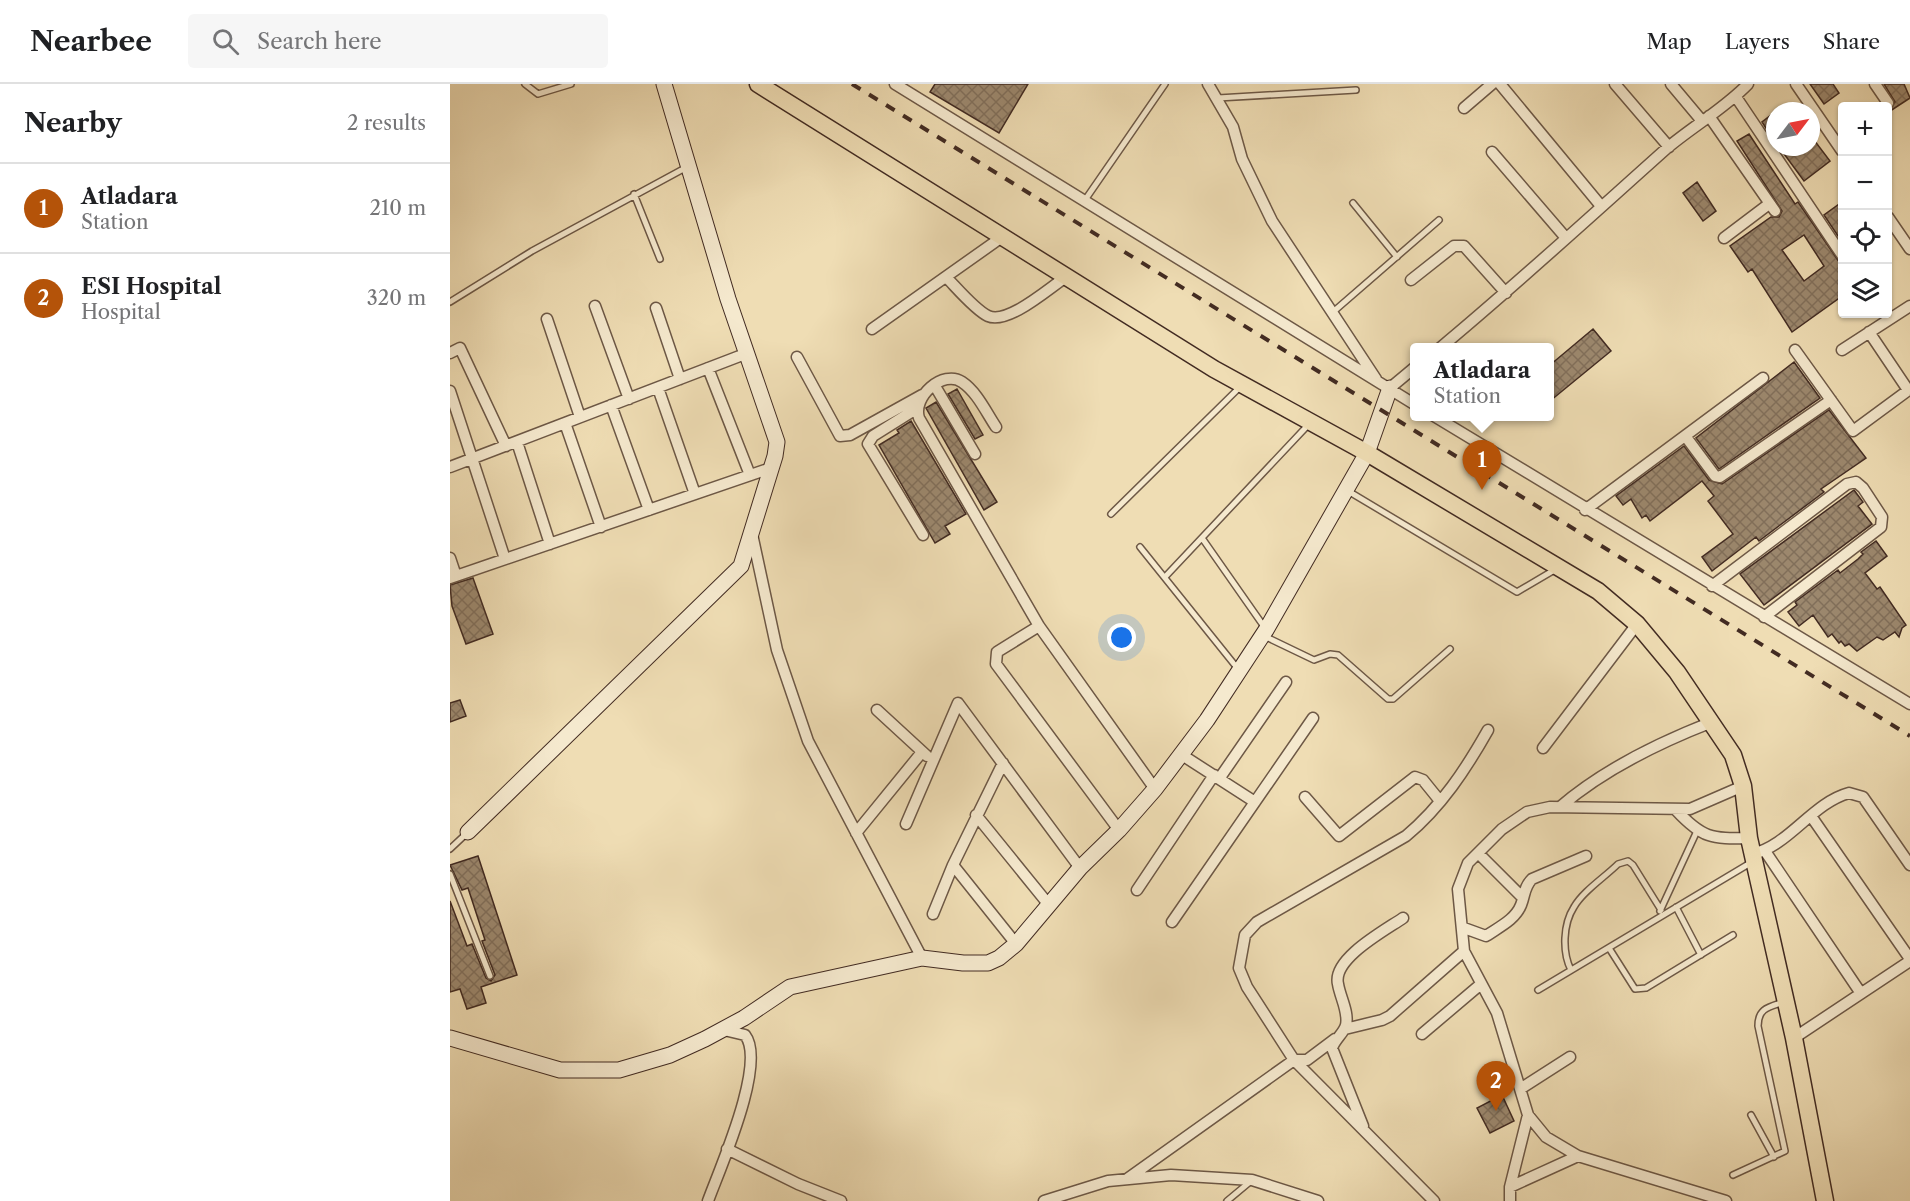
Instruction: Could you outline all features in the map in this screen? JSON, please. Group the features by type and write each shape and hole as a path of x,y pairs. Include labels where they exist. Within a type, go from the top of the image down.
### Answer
{"main road":[{"path":"758,84 1242,385 1367,453 1598,591 1637,624 1677,672 1733,755 1743,786 1825,1201"}],"street":[{"path":"468,832 725,585 741,566 771,468 777,442 745,354 664,84"},
{"path":"895,84 1410,401"},
{"path":"1208,84 1233,127 1242,159 1272,221 1384,385"},
{"path":"1500,84 1602,206"},
{"path":"1615,84 1669,147"},
{"path":"1671,84 1706,119 1772,208 1724,238"},
{"path":"1446,343 1506,294 1669,147 1736,97 1748,84"},
{"path":"1796,84 1838,145"},
{"path":"1875,84 1887,102"},
{"path":"1464,108 1486,86"},
{"path":"1736,97 1838,249"},
{"path":"1492,152 1566,238"},
{"path":"1892,224 1910,249"},
{"path":"872,329 1002,237"},
{"path":"1411,280 1454,246 1464,246 1506,294"},
{"path":"946,277 987,315 998,318 1010,315 1066,276"},
{"path":"595,306 629,399"},
{"path":"1842,350 1910,306"},
{"path":"656,308 680,379"},
{"path":"547,319 580,417"},
{"path":"1795,350 1854,431 1909,389 1869,332"},
{"path":"450,353 460,348 511,444 550,544"},
{"path":"450,467 745,354"},
{"path":"797,357 840,436 850,435 949,378 961,381 971,390 996,427"},
{"path":"708,368 750,475"},
{"path":"450,1038 560,1070 619,1070 648,1063 722,1030 790,987 922,958 988,963 1016,944 1080,868 1119,830 1182,755 1264,633 1367,453 1384,385 1410,370"},
{"path":"1585,510 1686,437 1762,378"},
{"path":"935,386 975,454"},
{"path":"658,388 695,494"},
{"path":"450,391 506,560"},
{"path":"923,394 916,409 873,436 868,444 923,535"},
{"path":"1686,437 1715,476 1720,477 1831,400"},
{"path":"611,405 649,510"},
{"path":"916,409 1039,626 1155,789"},
{"path":"1440,421 1910,704"},
{"path":"566,423 601,527"},
{"path":"450,558 453,577 771,468"},
{"path":"1712,586 1847,484 1856,482 1863,488 1882,518 1881,526 1764,617"},
{"path":"751,531 777,650 808,741 922,958"},
{"path":"1543,748 1637,624"},
{"path":"1039,626 998,652 996,664 1119,830"},
{"path":"1137,890 1287,682"},
{"path":"906,824 958,703 1080,868"},
{"path":"876,710 933,762"},
{"path":"1172,922 1313,718"},
{"path":"1560,807 1585,785 1683,733 1712,722"},
{"path":"1434,1201 1294,1060 1247,987 1239,968 1245,934 1257,922 1406,836 1440,801 1462,773 1488,730"},
{"path":"856,833 922,752"},
{"path":"1182,755 1255,802"},
{"path":"933,914 976,815 1003,763"},
{"path":"1305,797 1339,836 1415,777 1423,780 1440,801"},
{"path":"1726,1201 1578,1156 1546,1137 1528,1115 1497,1013 1464,951 1464,928 1458,889 1468,864 1502,829 1527,812 1560,807 1690,809 1743,786"},
{"path":"1755,851 1848,793 1863,797 1908,860"},
{"path":"1676,810 1704,836 1719,838 1755,851 1860,992"},
{"path":"976,815 1049,905"},
{"path":"1794,1038 1910,960 1811,816"},
{"path":"1478,853 1523,898"},
{"path":"1464,928 1486,936 1514,917 1527,884 1532,879 1586,856"},
{"path":"953,865 1016,944"},
{"path":"1345,1029 1347,1020 1337,981 1339,968 1348,957 1403,918"},
{"path":"1127,1179 1294,1060 1307,1060 1345,1029 1390,1016 1464,951"},
{"path":"1422,1034 1482,984"},
{"path":"708,1201 739,1119 753,1060 751,1043 745,1035 736,1031 722,1030"},
{"path":"1335,1039 1332,1048 1334,1057 1366,1132"},
{"path":"1520,1089 1570,1057"},
{"path":"1510,1201 1510,1187 1528,1115"},
{"path":"727,1149 798,1184 841,1201"},
{"path":"1510,1187 1578,1156"},
{"path":"1044,1201 1108,1181 1171,1175 1252,1180 1318,1201"},
{"path":"1694,1201 1712,1196"}],"lane":[{"path":"525,84 538,94 571,84"},
{"path":"1084,202 1166,84"},
{"path":"1218,98 1356,90"},
{"path":"450,302 532,251 688,166"},
{"path":"634,194 660,259"},
{"path":"1353,203 1397,256"},
{"path":"1333,312 1439,220"},
{"path":"1111,514 1242,385"},
{"path":"1164,577 1311,422"},
{"path":"1346,490 1517,592 1558,568"},
{"path":"1202,538 1264,633 1314,660 1330,654 1338,655 1388,699 1393,699 1450,649"},
{"path":"1140,547 1239,670"},
{"path":"1657,919 1697,831"},
{"path":"450,849 468,832"},
{"path":"1538,990 1676,907 1755,851"},
{"path":"1571,970 1565,950 1567,924 1574,906 1618,864 1628,861 1633,865 1661,910"},
{"path":"450,874 490,976"},
{"path":"1676,907 1701,955"},
{"path":"1609,948 1635,989 1646,988 1733,935"},
{"path":"1733,1175 1782,1154 1785,1147 1758,1019 1764,1009 1786,1002"},
{"path":"1751,1115 1774,1157"},
{"path":"1227,1201 1252,1180"}],"building":[{"path":"935,84 1028,84 999,133 930,92"},
{"path":"1810,84 1833,84 1839,93 1824,104"},
{"path":"1884,84 1904,84 1910,98 1892,110 1895,102"},
{"path":"1749,134 1795,204 1798,202 1838,260 1838,299 1792,332 1752,269 1748,272 1730,246 1771,217 1779,217 1782,211 1737,141","holes":["1804,235 1824,266 1804,281 1782,250"]},
{"path":"1820,148 1830,161 1804,181 1786,156 1820,156"},
{"path":"1697,182 1716,211 1703,221 1683,193"},
{"path":"1838,205 1838,236 1824,215"},
{"path":"1593,329 1611,351 1554,398 1554,362"},
{"path":"1794,362 1820,398 1719,469 1696,438"},
{"path":"957,389 983,435 975,439 948,394"},
{"path":"936,402 997,502 984,510 926,408"},
{"path":"1829,410 1866,458 1821,489 1824,492 1759,541 1756,537 1712,571 1702,557 1733,534 1708,501 1714,496 1702,481 1650,521 1646,515 1642,518 1631,499 1623,505 1616,496 1684,446 1709,480 1722,484"},
{"path":"911,421 966,514 945,526 950,534 935,543 879,445 899,433 897,430"},
{"path":"1854,490 1863,502 1858,506 1872,524 1764,605 1740,574"},
{"path":"1876,541 1887,556 1865,573 1877,589 1880,587 1906,625 1902,628 1899,637 1895,632 1883,640 1877,637 1857,651 1849,644 1845,646 1841,641 1839,643 1832,634 1828,637 1813,615 1799,626 1788,612 1797,605 1795,602 1838,570 1840,573"},
{"path":"473,578 493,634 466,644 452,606 450,585"},
{"path":"460,700 466,716 450,722 450,703"},
{"path":"478,856 517,975 481,987 486,1003 467,1009 460,989 450,992 450,901 467,946 472,944 486,978 491,981 495,975 482,941 485,940 468,888 462,890 450,865"},
{"path":"1502,1095 1514,1121 1490,1133 1477,1108"}],"railway":[{"path":"852,84 1910,736"}],"place":[{"name":"Atladara","path":"1482,490"},
{"name":"ESI Hospital","path":"1496,1111"}]}
